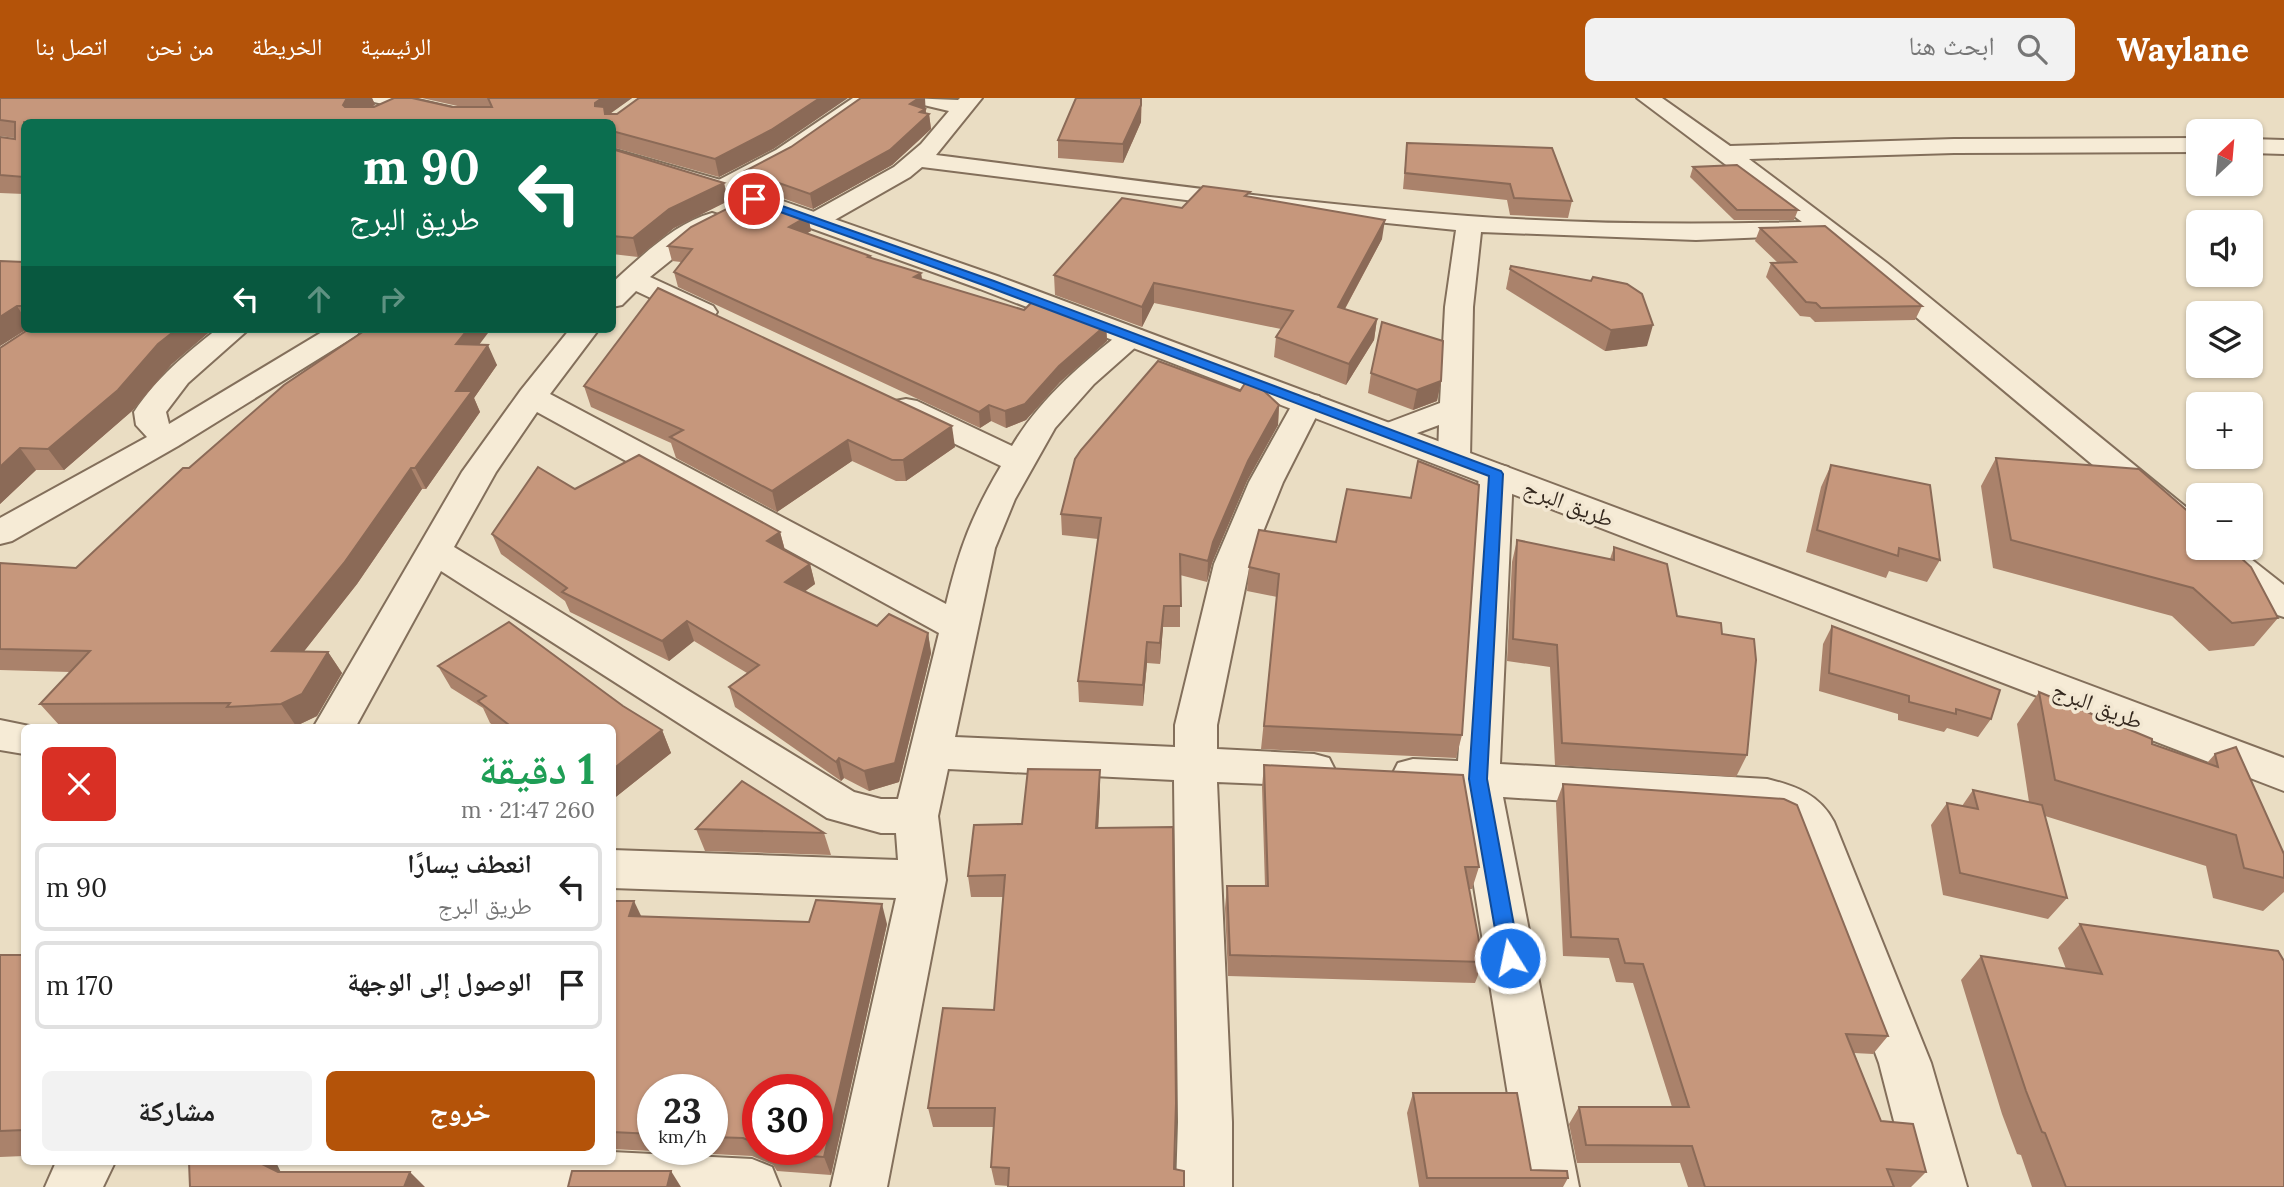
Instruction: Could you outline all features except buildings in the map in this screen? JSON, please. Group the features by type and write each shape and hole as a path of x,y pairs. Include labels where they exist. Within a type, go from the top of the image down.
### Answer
{"street":[{"path":"722,188 784,155 867,98"},
{"path":"918,98 967,103"},
{"path":"1648,98 1727,153 1826,229 2186,525"},
{"path":"377,108 403,103 472,119"},
{"path":"814,221 849,204 929,149 967,103"},
{"path":"1727,153 1954,146 2186,145"},
{"path":"2263,146 2284,147"},
{"name":"طريق البرج","path":"616,157 754,199 1133,337 2284,775"},
{"path":"916,159 1298,207 1469,224 1696,232 1826,229"},
{"path":"622,289 684,235 754,199"},
{"path":"1454,458 1459,307 1469,224"},
{"path":"622,289 731,326"},
{"path":"167,439 152,425 150,412 159,396 172,381 230,333"},
{"path":"0,533 167,439 340,333"},
{"path":"336,724 479,472 582,333"},
{"path":"859,1187 923,880 916,816 977,548 1017,461 1041,424 1062,399 1133,337"},
{"path":"532,397 958,627"},
{"path":"880,397 1017,461"},
{"path":"1204,1187 1205,1122 1196,725 1232,564 1266,482 1308,402"},
{"path":"1390,433 1457,407"},
{"path":"1496,474 1478,779 1551,1187"},
{"path":"435,551 842,806 881,816 916,816"},
{"path":"2229,560 2284,604"},
{"path":"0,735 21,738"},
{"path":"930,752 1478,779 1767,796 1780,799 1804,811 1812,822 1905,1063 1939,1187"},
{"path":"616,869 923,880"},
{"path":"73,1187 85,1165"},
{"path":"336,1165 496,1180 752,1187"}],"route":[{"path":"754,199 990,283 1496,474 1478,779 1510,958"}]}
